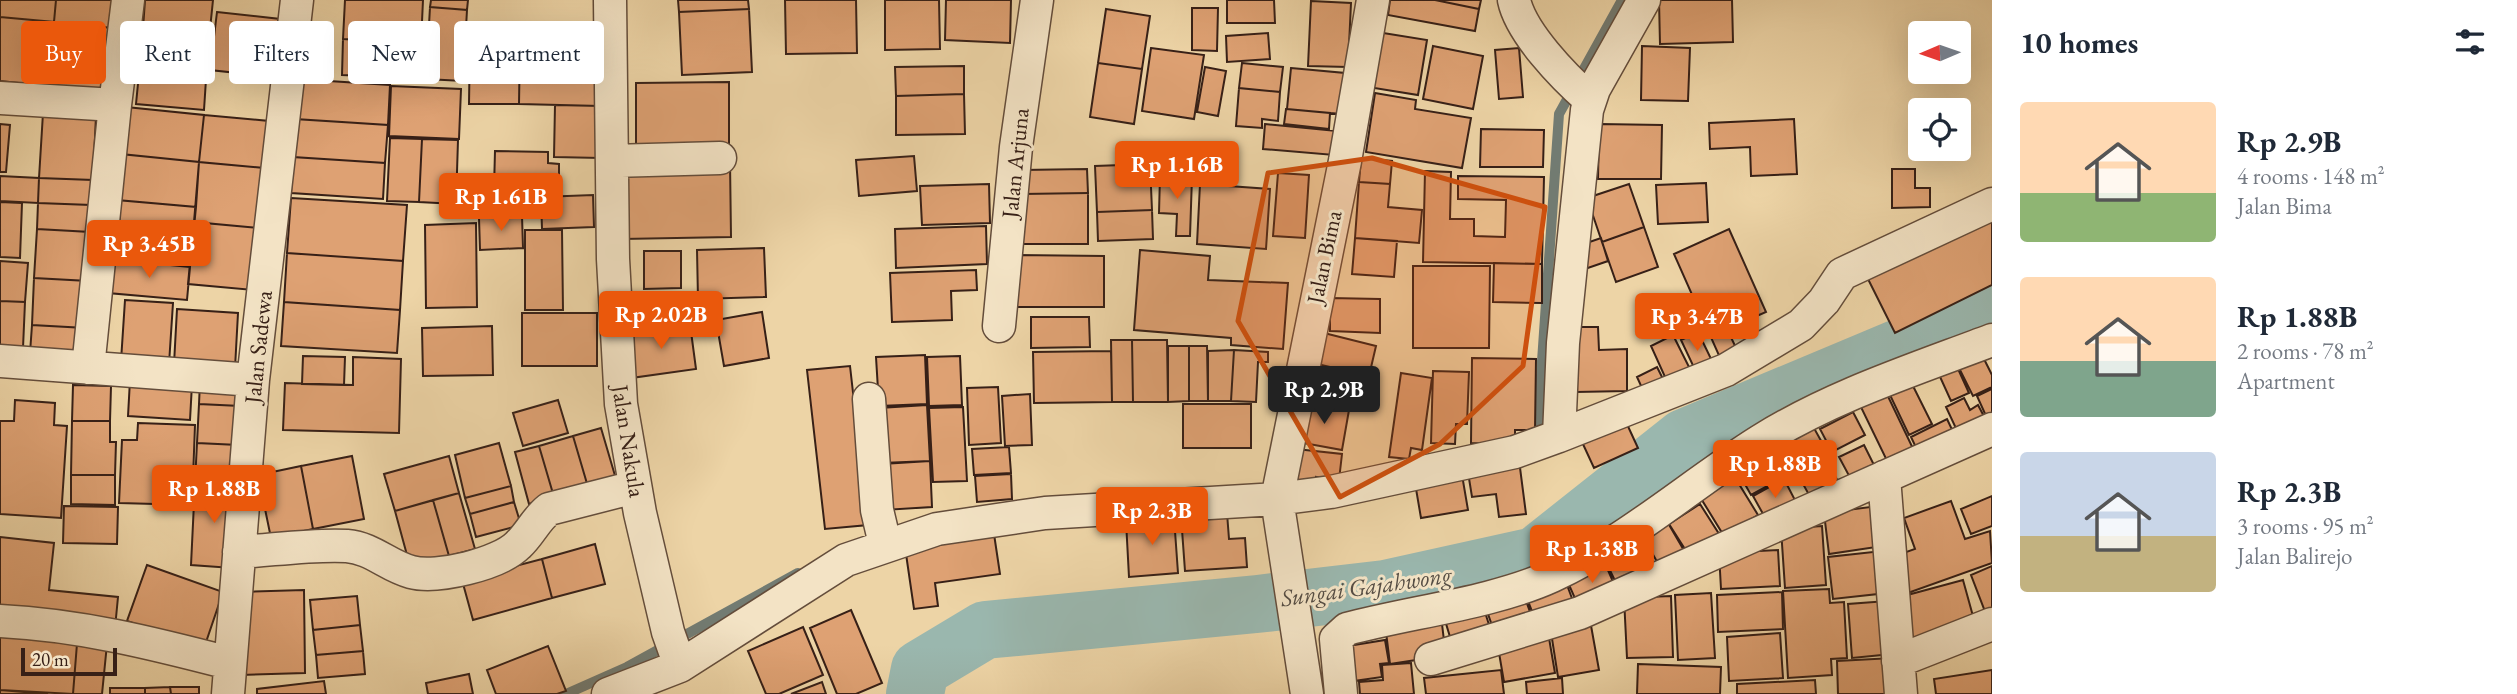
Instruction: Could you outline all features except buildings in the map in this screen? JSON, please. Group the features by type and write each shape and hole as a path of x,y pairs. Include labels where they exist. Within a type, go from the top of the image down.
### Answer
{"street":[{"path":"88,368 128,0"},
{"name":"Jalan Sadewa","path":"228,679 253,380 297,0"},
{"name":"Jalan Nakula","path":"610,0 615,343 621,404 635,487 674,651"},
{"name":"Jalan Arjuna","path":"999,326 1016,147 1037,0"},
{"name":"Jalan Bima","path":"1307,694 1278,507 1345,161 1373,0"},
{"path":"1514,0 1525,26 1578,89 1582,140 1563,343 1559,436"},
{"path":"1578,89 1644,0"},
{"path":"0,98 115,105"},
{"path":"612,161 720,158"},
{"path":"608,694 674,651 846,560 883,536 1045,513 1278,507 1515,452 1726,370 1801,325 1824,301 1842,274 1992,204"},
{"path":"1341,694 1336,639 1347,629 1463,602 1554,575 1616,540 1759,442 1824,404 1992,340"},
{"path":"0,361 253,380"},
{"path":"869,399 883,536"},
{"path":"1431,659 1580,613 1992,429"},
{"path":"1884,477 1901,694"},
{"path":"239,552 346,546 372,553 413,573 450,573 503,555 518,545 538,517 549,509 635,487"},
{"path":"0,621 45,623 107,632 228,679"},
{"path":"1898,661 1992,624"}],"highlighted area":[{"path":"1372,158 1545,207 1523,366 1440,444 1340,497 1238,321 1268,173"}],"waterway":[{"path":"1533,437 1537,434 1559,114 1622,0"},
{"name":"Sungai Gajahwong","path":"915,694 920,669 985,630 1385,589 1535,556 1684,438 1992,309"},
{"path":"566,694 627,667 798,573"}]}
